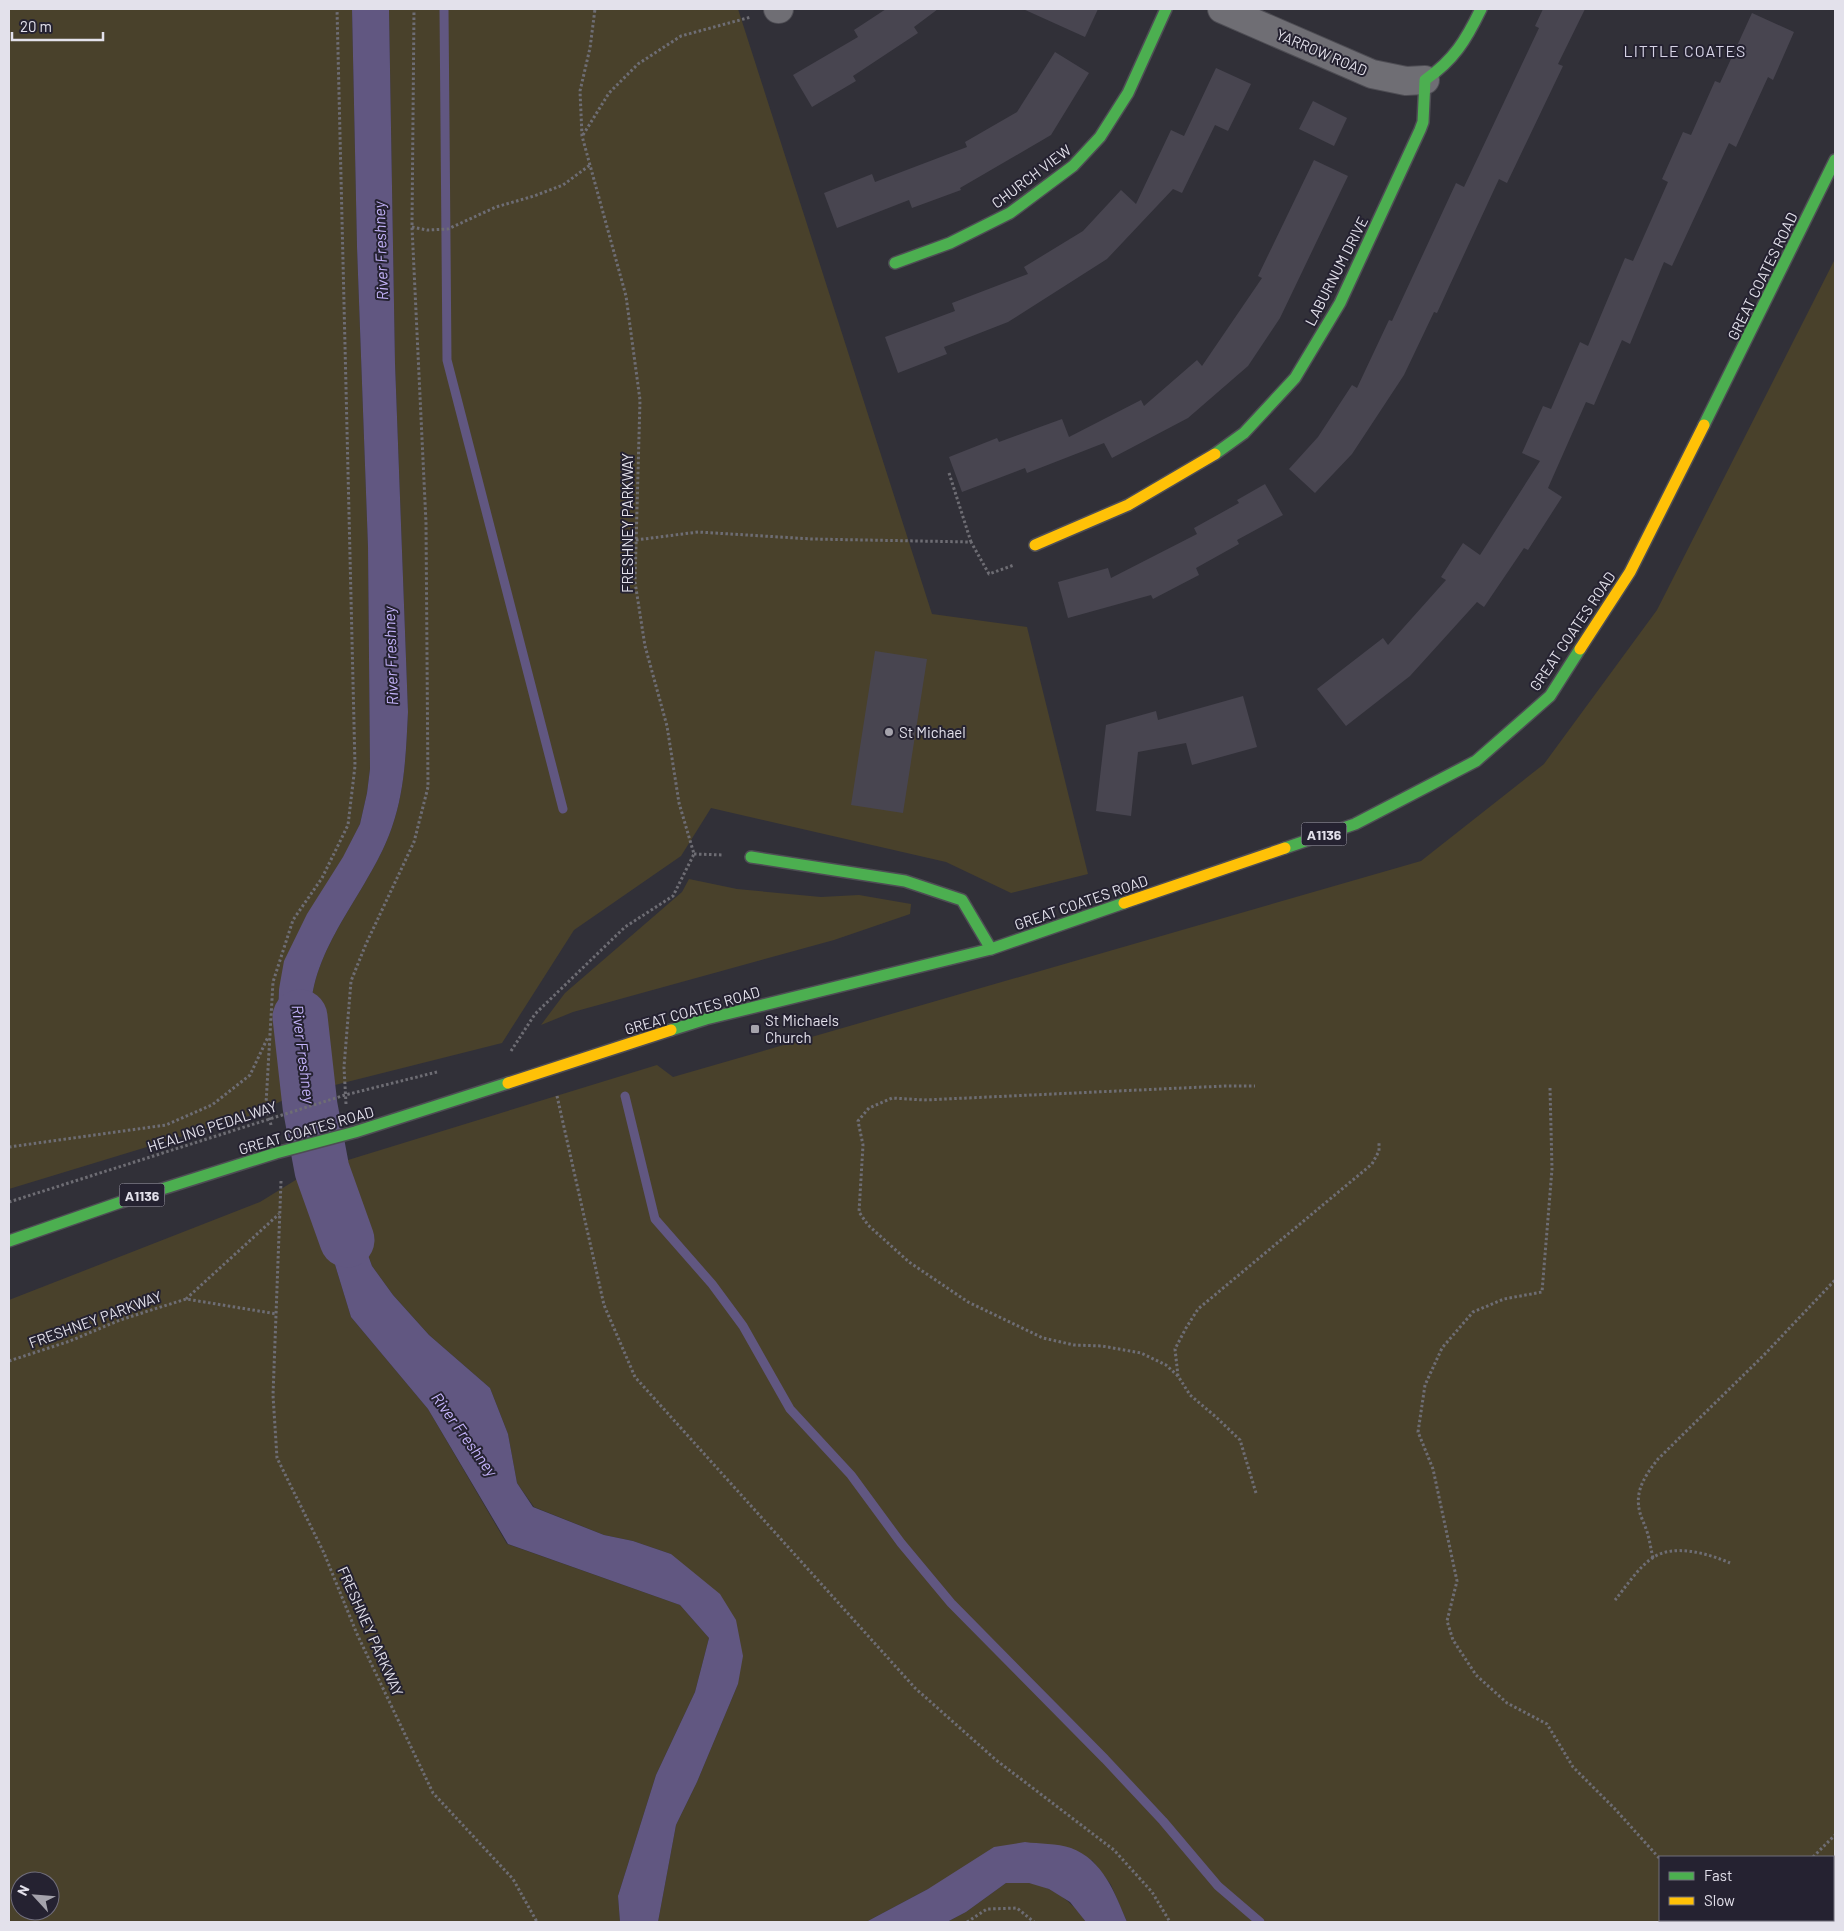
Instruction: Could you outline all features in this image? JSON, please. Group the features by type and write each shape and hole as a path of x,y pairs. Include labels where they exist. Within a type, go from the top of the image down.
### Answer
{"main road":[{"name":"CHURCH VIEW","path":"895,263 950,243 1010,213 1073,166 1100,137 1128,92 1166,9"},
{"path":"1426,80 1444,67 1464,44 1481,9"},
{"name":"LABURNUM DRIVE","path":"1035,546 1128,505 1207,460 1244,432 1295,378 1340,303 1424,122 1426,80"},
{"name":"GREAT COATES ROAD","path":"9,1241 121,1202 276,1153 356,1132 706,1019 991,949 1355,824 1476,761 1550,696 1630,572 1689,457 1835,160"},
{"path":"751,857 905,881 962,900 991,949"}],"street":[{"name":"YARROW ROAD","path":"1222,9 1372,74 1406,81 1426,80"}],"path":[{"path":"270,1119 266,1104 273,982 293,920 322,878 348,825 355,766 337,9"},
{"path":"356,1132 345,1101 344,1068 351,981 366,944 414,842 428,787 426,522 412,227 414,9"},
{"name":"FRESHNEY PARKWAY","path":"510,1052 535,1014 625,927 673,896 694,854 680,803 667,726 645,646 635,582 640,400 626,296 582,136 580,91 590,48 595,9"},
{"path":"582,136 609,93 638,64 682,36 778,9"},
{"path":"412,227 427,230 446,229 496,207 534,196 563,184 590,165"},
{"path":"948,473 971,542 989,574 1039,557 1035,546"},
{"path":"636,540 698,532 812,539 971,542"},
{"path":"9,1147 166,1125 212,1106 250,1075 269,1034"},
{"path":"551,1069 604,1305 634,1377 915,1688 996,1760 1114,1850 1152,1892 1170,1922"},
{"name":"HEALING PEDALWAY","path":"9,1202 345,1095 440,1072"},
{"path":"1255,1086 924,1100 892,1098 869,1108 858,1121 862,1145 859,1212 868,1224 909,1262 968,1302 1043,1338 1074,1345 1102,1346 1141,1353 1166,1366 1178,1376 1190,1395 1240,1440 1256,1493"},
{"path":"1550,1088 1552,1169 1542,1292 1504,1299 1472,1312 1442,1348 1428,1378 1425,1385 1418,1432 1432,1469 1457,1581 1447,1621 1453,1640 1476,1675 1507,1702 1547,1724 1572,1767 1615,1809 1659,1858"},
{"path":"1178,1376 1175,1349 1198,1309 1372,1164 1379,1151 1379,1142"},
{"name":"FRESHNEY PARKWAY","path":"282,1186 279,1213 273,1395 277,1458 324,1553 357,1634 433,1793 513,1879 537,1922"},
{"path":"186,1299 279,1213"},
{"path":"1652,1558 1638,1500 1639,1490 1648,1472 1676,1441 1763,1356 1835,1280"},
{"name":"FRESHNEY PARKWAY","path":"9,1361 70,1341 120,1320 186,1299 277,1314"},
{"path":"1615,1600 1652,1558 1665,1551 1702,1554 1730,1563"},
{"path":"1814,1856 1835,1835"},
{"path":"967,1922 987,1909 1017,1908 1034,1922"}],"shaded area":[{"path":"9,9 352,9 357,247 368,547 370,769 360,824 279,989 277,1047 279,1070 290,1097 252,1115 9,1189"},
{"path":"389,9 738,9 932,614 1027,627 1088,874 1011,893 946,862 711,808 681,856 574,930 502,1043 323,1088 312,1029 311,1009 314,985 332,939 383,850 392,827 402,785 408,712 395,363"},
{"path":"1835,259 1835,1922 1127,1922 1111,1885 1092,1860 928,1889 866,1922 658,1922 676,1825 697,1782 738,1684 671,1554 633,1541 604,1535 534,1507 517,1483 508,1434 490,1388 429,1335 393,1295 372,1266 335,1164 657,1065 673,1077 1421,861 1544,764 1657,610"},
{"path":"689,879 737,889 821,897 859,895 911,904 910,914 834,940 573,1012 541,1025 565,993 682,892"},
{"path":"307,1173 351,1317 428,1409 507,1544 680,1605 709,1638 695,1692 656,1775 618,1896 620,1922 9,1922 9,1300 260,1202"},
{"path":"1026,1882 1046,1888 1062,1896 1086,1922 947,1922 966,1912 1006,1883"}],"water":[{"path":"352,9 389,9 395,363 408,712 402,785 392,827 383,850 332,939 314,985 311,1009 312,1029 323,1088 290,1097 279,1070 277,1047 279,989 284,961 307,914 343,857 360,824 370,769 368,547 357,247"},
{"path":"335,1164 372,1266 393,1295 429,1335 490,1388 508,1434 517,1483 533,1507 604,1535 633,1541 671,1554 720,1594 736,1620 743,1656 738,1684 697,1782 676,1825 658,1922 620,1922 618,1896 656,1775 695,1692 709,1638 680,1605 508,1544 428,1409 351,1317 307,1173"},
{"path":"1025,1842 1066,1846 1082,1853 1100,1869 1118,1900 1127,1922 1086,1922 1070,1902 1049,1889 1029,1883 1006,1883 966,1912 947,1922 866,1922 928,1889 994,1847"}],"building":[{"path":"886,9 938,9 914,27 918,33 853,76 856,81 812,107 793,75 858,37 854,30"},
{"path":"1023,9 1098,9 1085,37"},
{"path":"1543,9 1585,9 1558,64 1563,66 1507,183 1499,179 1437,313 1434,312 1404,375 1352,454 1315,493 1289,469 1318,437 1352,385 1357,388 1389,320 1392,321 1456,183 1464,187 1539,28 1535,26"},
{"path":"1752,13 1794,32 1773,80 1768,77 1736,147 1729,143 1672,266 1664,262 1630,344 1622,340 1594,405 1586,402 1548,488 1562,497 1528,550 1524,548 1484,607 1477,602 1410,676 1346,726 1317,689 1383,638 1388,645 1446,580 1441,577 1463,543 1480,555 1540,461 1522,453 1543,406 1551,409 1580,342 1588,346 1625,258 1633,261 1668,182 1662,179 1683,132 1691,135 1715,81 1720,83"},
{"path":"1055,52 1089,73 1051,135 960,188 961,190 912,208 909,200 837,228 824,193 872,174 875,182 967,147 965,142 1017,112"},
{"path":"1216,68 1251,84 1228,131 1215,125 1182,193 1173,189 1107,259 1008,322 944,347 947,354 898,373 885,337 955,311 952,303 1028,274 1024,267 1083,231 1121,190 1136,204 1171,130 1184,136"},
{"path":"1313,101 1347,118 1334,146 1299,129"},
{"path":"1314,160 1348,176 1280,318 1248,366 1188,418 1112,458 1104,443 1027,473 1025,468 962,492 949,457 997,438 999,442 1062,419 1069,437 1141,400 1144,406 1197,360 1202,366 1262,278 1258,276"},
{"path":"1265,484 1283,515 1237,540 1239,544 1196,568 1199,575 1153,599 1151,595 1068,618 1058,582 1108,568 1111,578 1197,534 1194,528 1239,503 1237,500"},
{"name":"St Michael","path":"875,651 927,659 903,813 851,805"},
{"path":"1243,696 1257,747 1192,765 1186,743 1138,752 1131,816 1096,811 1106,725 1156,711 1158,720"}],"waterway":[{"path":"444,9 447,360 563,809"},
{"name":"River Freshney","path":"300,1017 310,1106 322,1170 347,1240"},
{"path":"625,1096 655,1219 712,1284 743,1326 790,1409 851,1475 901,1543 951,1603 1105,1759 1163,1821 1218,1886 1260,1922"}],"traffic: fast":[{"path":"895,263 950,243 1010,213 1073,166 1100,137 1128,93 1166,9"},
{"path":"1215,454 1244,433 1295,378 1340,303 1420,130 1423,122 1425,80 1452,57 1481,9"},
{"path":"1704,425 1835,160"},
{"path":"1285,848 1355,824 1476,761 1550,696 1580,649"},
{"path":"751,857 905,881 962,900 991,949"},
{"path":"671,1030 706,1019 991,949 1124,903"},
{"path":"9,1241 121,1202 276,1153 355,1132 508,1083"}],"traffic: slow":[{"path":"1580,649 1630,572 1704,425"},
{"path":"1035,545 1128,505 1215,454"},
{"path":"1124,903 1285,848"},
{"path":"508,1083 671,1030"}],"place":[{"name":"St Michael","path":"889,732"},
{"name":"St Michaels Church","path":"755,1029"}],"district":[{"name":"LITTLE COATES","path":"1685,50"}]}
